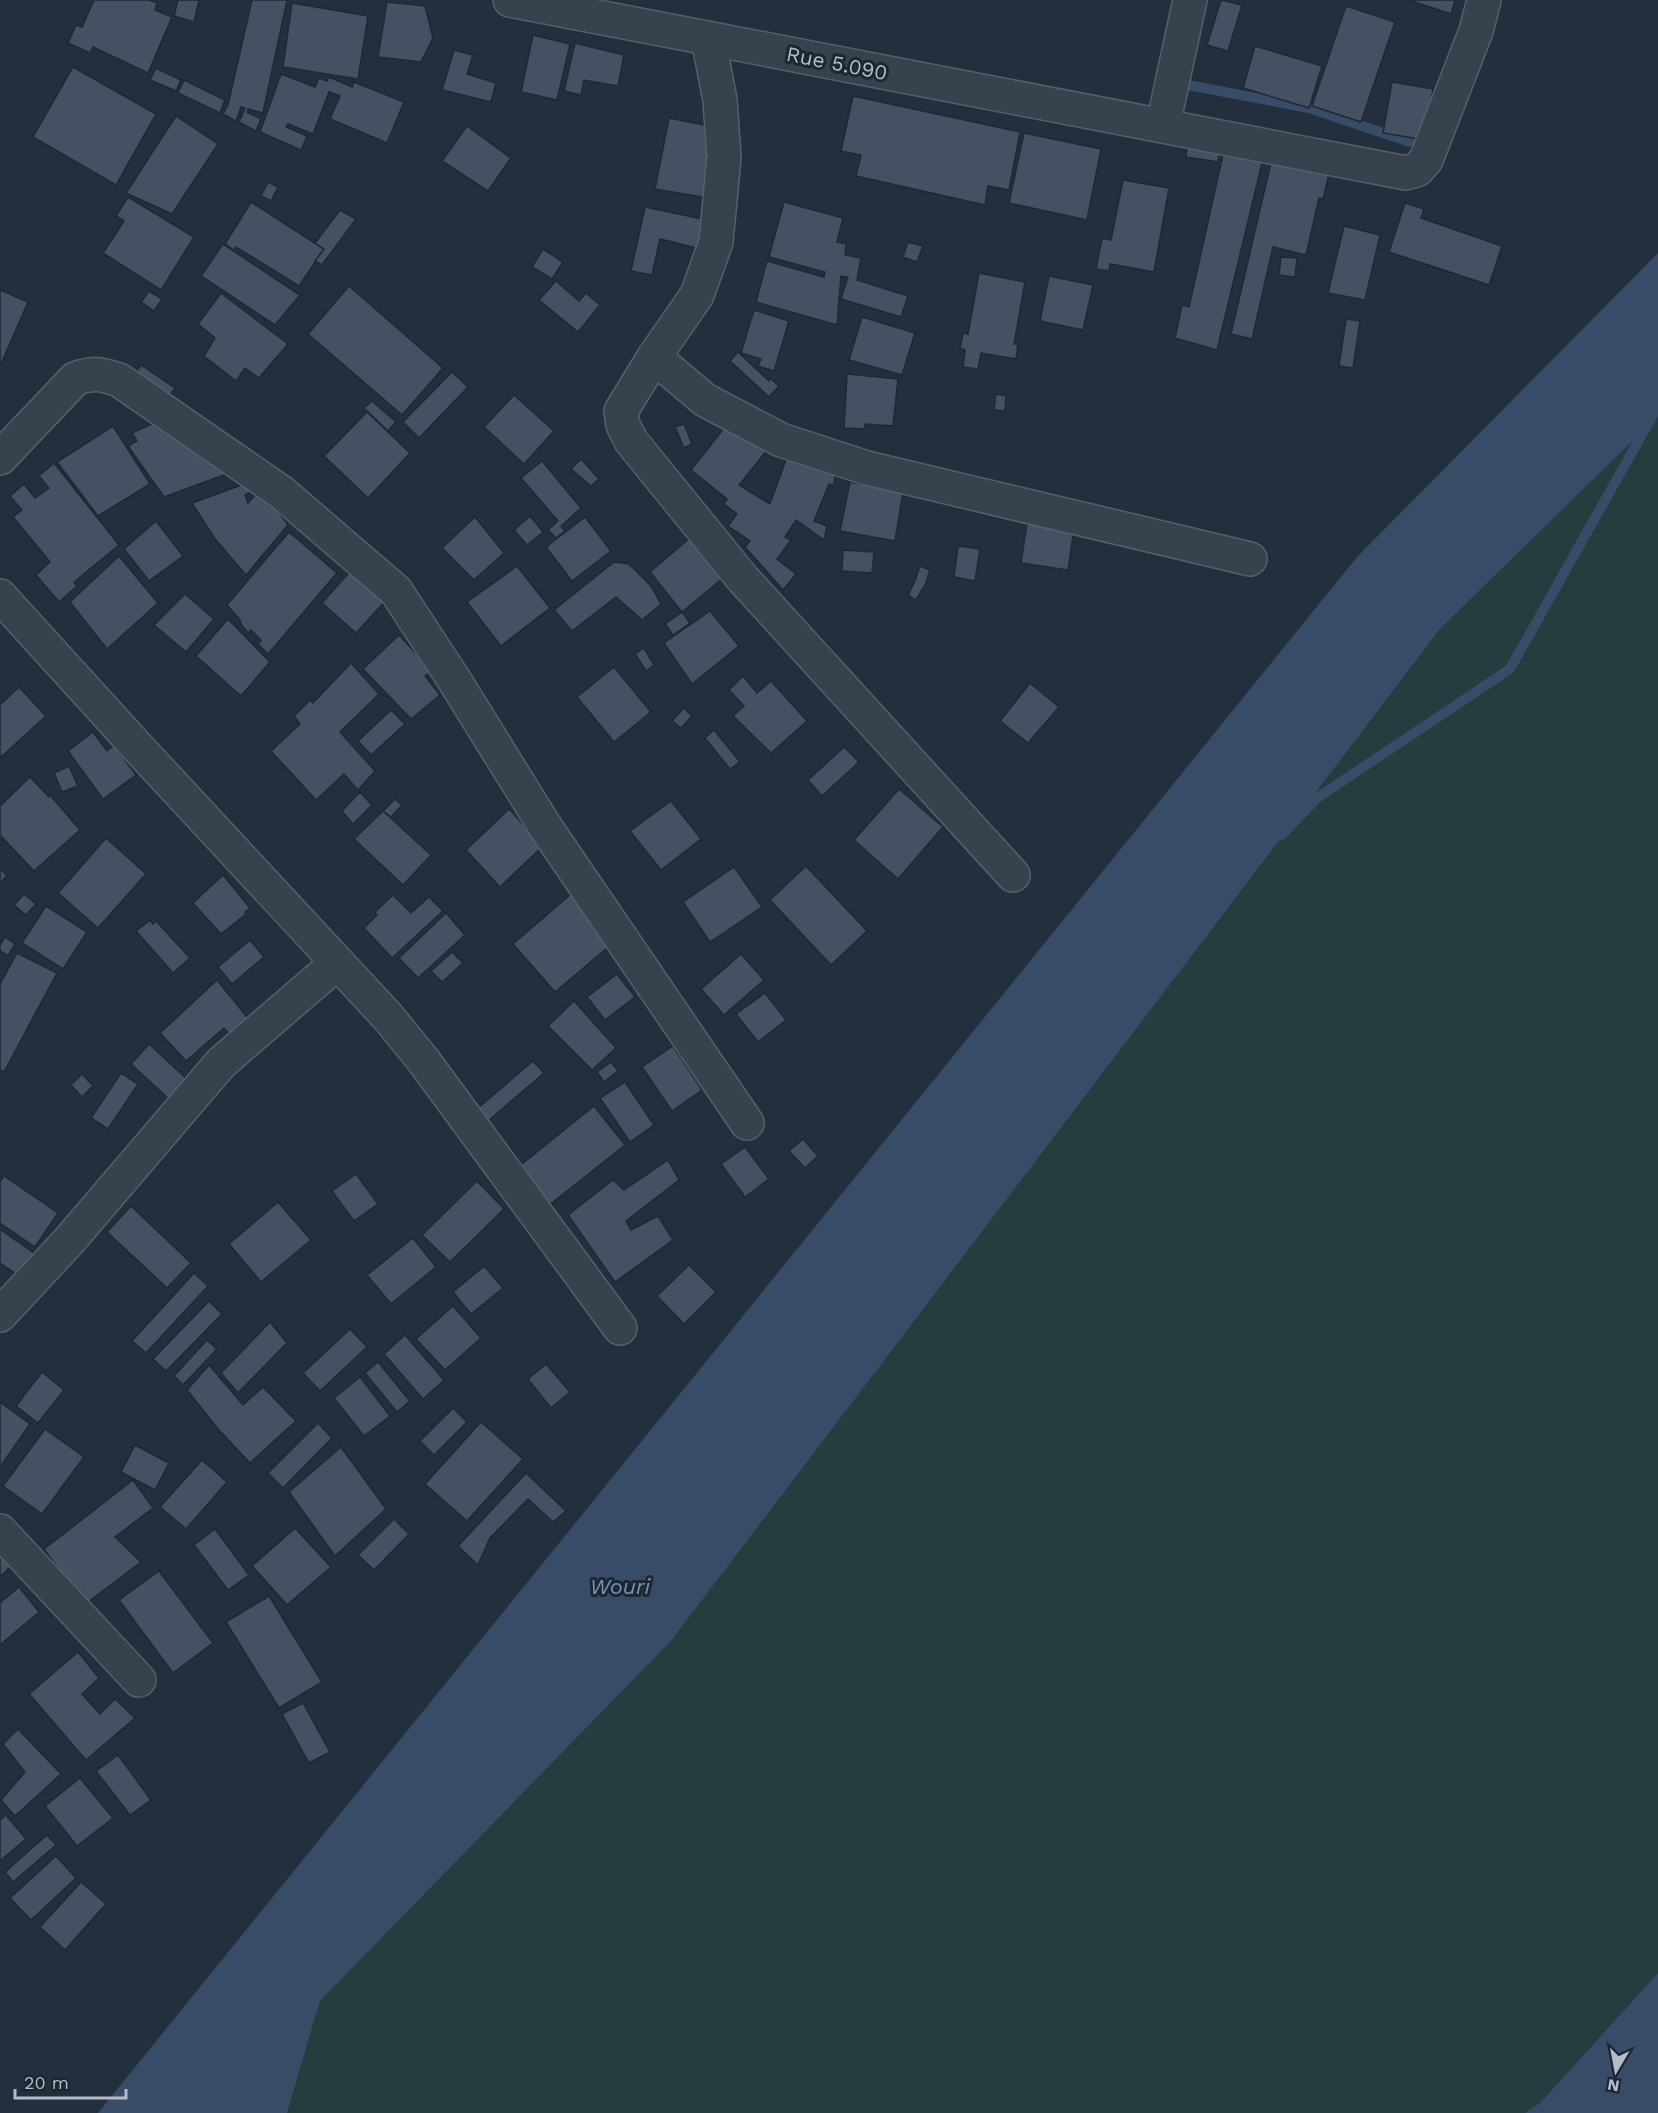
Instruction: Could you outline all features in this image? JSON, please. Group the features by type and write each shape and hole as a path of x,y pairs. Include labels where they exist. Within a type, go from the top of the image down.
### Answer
{"street":[{"name":"Rue 5.090","path":"510,0 1406,173 1418,170 1426,160 1476,31 1484,0"},
{"path":"1163,125 1190,0"},
{"path":"708,38 720,100 724,158 716,242 697,294 621,411 623,425 631,441 743,579 1013,875"},
{"path":"654,357 705,400 781,440 867,468 1250,559"},
{"path":"0,458 75,379 90,374 104,375 119,380 281,492 396,591 546,828 747,1123"},
{"path":"0,596 388,1017 423,1060 620,1328"},
{"path":"0,1315 68,1242 220,1063 337,963"},
{"path":"0,1531 139,1680"}],"green space":[{"path":"1658,416 1658,1973 1540,2103 1525,2113 287,2113 320,2001 671,1641 1440,629"}],"water":[{"name":"Wouri","path":"1658,253 1658,416 1440,629 671,1641 320,2001 287,2113 98,2113 1357,557"},
{"path":"1658,1973 1658,2113 1525,2113 1540,2103"}],"building":[{"path":"94,0 149,0 157,3 155,10 172,17 148,73 93,47 90,53 68,43 76,25 82,27"},
{"path":"178,0 199,0 194,22 174,16"},
{"path":"252,0 287,0 263,113 248,109 247,112 261,119 256,131 239,122 245,108 241,107 236,121 223,114 228,105"},
{"path":"1221,0 1242,5 1228,51 1207,45"},
{"path":"1409,0 1455,0 1451,14"},
{"path":"387,2 425,6 433,38 421,62 378,57"},
{"path":"292,3 368,16 358,79 283,67"},
{"path":"1346,6 1395,22 1361,122 1312,106"},
{"path":"533,35 570,44 557,100 521,92"},
{"path":"575,43 624,55 618,86 584,80 581,95 564,91"},
{"path":"1255,46 1322,66 1309,108 1243,88"},
{"path":"454,50 473,55 467,74 496,83 491,102 442,90"},
{"path":"73,67 156,114 116,185 33,137"},
{"path":"156,68 181,80 176,91 150,80"},
{"path":"281,74 315,87 319,78 327,81 329,77 352,87 354,82 404,102 387,143 330,119 340,96 329,92 313,134 288,124 286,127 307,136 301,150 260,132"},
{"path":"184,80 225,100 220,113 178,93"},
{"path":"1392,82 1433,89 1425,140 1383,133"},
{"path":"853,96 1020,132 1009,190 988,186 985,205 856,176 861,155 841,151"},
{"path":"176,116 218,144 172,214 126,193"},
{"path":"669,118 720,128 708,198 655,189"},
{"path":"467,126 511,158 488,191 442,161"},
{"path":"1024,133 1101,149 1087,220 1009,203"},
{"path":"1187,146 1220,151 1218,162 1186,157"},
{"path":"1224,150 1263,159 1217,350 1175,338 1182,305 1189,307"},
{"path":"1272,158 1330,170 1323,199 1319,198 1306,255 1273,247 1252,339 1231,334"},
{"path":"1123,180 1169,188 1154,272 1110,264 1109,271 1096,269 1102,238 1111,240"},
{"path":"268,182 278,187 271,201 261,196"},
{"path":"128,197 194,237 161,290 103,253 124,221 116,216"},
{"path":"251,202 324,249 299,286 236,247 234,250 225,244"},
{"path":"784,202 843,218 837,242 846,244 845,255 861,258 857,280 908,296 901,317 841,299 848,277 841,276 837,325 756,302 767,261 824,277 825,272 769,257"},
{"path":"1405,203 1424,209 1421,218 1502,246 1489,285 1389,252"},
{"path":"645,207 707,220 701,249 660,239 652,275 631,271"},
{"path":"340,210 356,219 322,265 315,261 324,249 315,243"},
{"path":"1344,226 1380,235 1365,300 1328,293"},
{"path":"908,242 923,246 917,262 903,257"},
{"path":"223,244 300,295 275,325 201,276"},
{"path":"543,249 563,262 552,279 532,267"},
{"path":"1281,257 1297,258 1295,277 1279,275"},
{"path":"979,273 1025,282 1014,344 1018,344 1016,359 981,353 978,369 963,367 965,350 960,348 963,333 968,334"},
{"path":"1049,276 1093,285 1083,330 1040,321"},
{"path":"556,281 579,301 586,293 600,305 578,332 539,300"},
{"path":"349,286 443,368 402,415 308,334"},
{"path":"0,290 28,302 0,366"},
{"path":"149,291 162,299 154,311 141,302"},
{"path":"221,293 288,344 259,378 245,368 236,381 204,356 215,338 198,324"},
{"path":"754,310 789,321 774,371 758,366 761,359 741,353"},
{"path":"862,317 915,333 902,375 849,360"},
{"path":"1346,319 1360,321 1353,368 1339,366"},
{"path":"738,352 769,381 770,378 779,386 769,397 730,361"},
{"path":"141,365 175,388 164,404 130,381"},
{"path":"452,372 468,387 419,438 403,422"},
{"path":"847,374 898,379 893,426 865,424 865,429 844,428"},
{"path":"996,394 1006,396 1005,411 994,410"},
{"path":"514,395 554,431 524,464 484,427"},
{"path":"372,401 396,422 388,431 364,408"},
{"path":"367,412 410,453 368,498 324,456"},
{"path":"165,418 235,471 164,497 128,446 137,441 132,433"},
{"path":"732,418 768,449 739,485 770,504 788,454 836,467 834,485 829,484 814,521 827,526 824,540 796,520 785,537 791,540 777,559 796,574 783,590 745,547 750,541 728,526 737,514 724,504 727,499 691,470"},
{"path":"684,424 692,444 684,448 675,427"},
{"path":"113,426 150,484 98,516 57,462"},
{"path":"581,459 599,479 591,486 571,469"},
{"path":"542,461 581,508 561,526 565,531 556,538 548,530 558,521 521,478"},
{"path":"54,463 119,545 74,582 77,586 59,602 36,575 50,562 13,517 22,510 10,496 24,484 35,498 49,488 39,476"},
{"path":"850,482 903,492 895,541 840,531"},
{"path":"247,483 251,492 245,495 248,503 261,488 288,525 246,575 215,539 192,503"},
{"path":"530,516 543,532 527,545 514,530"},
{"path":"475,517 504,553 474,580 442,548"},
{"path":"585,517 611,551 572,581 546,547"},
{"path":"156,521 183,556 149,581 124,549"},
{"path":"1027,523 1074,529 1068,570 1021,563"},
{"path":"289,532 337,573 268,654 258,644 261,640 251,630 248,633 227,605"},
{"path":"690,538 723,578 682,612 650,572"},
{"path":"958,546 980,549 975,581 954,577"},
{"path":"843,550 874,552 872,573 842,571"},
{"path":"119,556 158,603 107,649 70,602"},
{"path":"614,562 629,564 651,586 661,604 642,620 616,597 572,631 554,610"},
{"path":"355,566 389,597 356,633 322,603"},
{"path":"517,566 550,608 501,646 467,602"},
{"path":"920,566 930,570 925,585 916,600 908,595"},
{"path":"185,594 214,619 186,652 154,625"},
{"path":"710,611 739,646 692,684 664,643"},
{"path":"682,612 690,623 673,635 665,624"},
{"path":"228,619 270,662 241,696 196,656"},
{"path":"399,635 432,671 425,676 440,695 411,719 363,669"},
{"path":"644,648 654,665 646,671 635,654"},
{"path":"351,663 379,694 340,732 375,771 358,790 344,774 316,800 271,751 300,724 294,716 310,700 313,703"},
{"path":"614,667 651,712 614,742 577,697"},
{"path":"743,676 757,693 771,681 807,721 771,753 733,716 744,706 729,690"},
{"path":"1030,683 1059,707 1028,743 1000,721"},
{"path":"19,687 46,716 0,758 0,705"},
{"path":"684,708 692,716 681,728 672,721"},
{"path":"391,710 405,724 371,755 358,741"},
{"path":"714,730 740,762 730,769 705,738"},
{"path":"93,732 107,751 114,745 136,775 103,799 68,751"},
{"path":"844,747 859,762 822,796 808,780"},
{"path":"69,766 78,786 62,792 54,773"},
{"path":"30,777 49,797 50,795 80,830 34,871 0,835 0,806"},
{"path":"899,789 943,827 898,879 854,840"},
{"path":"360,792 372,805 353,824 342,811"},
{"path":"395,799 402,805 391,817 383,811"},
{"path":"671,801 701,839 661,870 630,831"},
{"path":"509,809 543,846 500,887 466,850"},
{"path":"383,811 431,855 403,885 354,839"},
{"path":"106,838 146,874 98,928 58,893"},
{"path":"806,866 867,931 831,965 770,900"},
{"path":"734,867 762,907 710,942 683,902"},
{"path":"0,869 7,875 0,884"},
{"path":"223,875 250,908 221,934 193,903"},
{"path":"24,894 36,904 26,915 14,905"},
{"path":"571,894 613,943 555,992 513,944"},
{"path":"393,895 411,913 429,897 443,911 392,958 364,928 377,915 375,912"},
{"path":"46,906 87,932 63,969 22,943"},
{"path":"446,913 465,935 418,978 399,958"},
{"path":"150,920 153,924 156,921 190,958 173,973 136,931"},
{"path":"5,937 15,944 8,956 0,950"},
{"path":"250,940 264,957 232,984 218,967"},
{"path":"452,952 463,963 442,982 431,971"},
{"path":"17,953 57,973 4,1072 0,1070 0,984"},
{"path":"741,954 764,980 724,1015 701,989"},
{"path":"617,974 635,997 605,1020 587,997"},
{"path":"217,980 255,1027 238,1044 224,1028 186,1061 160,1033"},
{"path":"765,993 786,1020 758,1042 736,1014"},
{"path":"574,1001 616,1048 592,1070 548,1026"},
{"path":"149,1044 189,1081 171,1101 131,1064"},
{"path":"673,1046 702,1090 672,1111 642,1067"},
{"path":"533,1061 544,1073 488,1121 478,1108"},
{"path":"611,1062 618,1071 604,1082 597,1072"},
{"path":"121,1073 138,1084 108,1129 91,1118"},
{"path":"82,1074 93,1086 82,1097 71,1085"},
{"path":"625,1082 654,1125 630,1142 600,1098"},
{"path":"594,1106 625,1145 548,1206 517,1168"},
{"path":"803,1139 818,1156 805,1168 789,1151"},
{"path":"745,1147 769,1179 745,1197 721,1164"},
{"path":"668,1160 679,1180 626,1221 631,1230 658,1216 673,1240 615,1282 568,1215 613,1180 624,1190"},
{"path":"356,1174 378,1204 354,1221 332,1191"},
{"path":"4,1176 58,1213 35,1247 0,1223 0,1182"},
{"path":"477,1181 504,1209 450,1262 422,1235"},
{"path":"278,1202 311,1240 261,1282 229,1244"},
{"path":"131,1206 191,1263 167,1288 107,1232"},
{"path":"0,1229 35,1254 19,1276 0,1263"},
{"path":"413,1238 436,1267 391,1304 367,1275"},
{"path":"689,1265 716,1292 684,1324 657,1296"},
{"path":"484,1266 503,1288 471,1314 453,1292"},
{"path":"194,1273 208,1286 146,1353 132,1341"},
{"path":"209,1301 222,1314 166,1371 153,1359"},
{"path":"453,1306 481,1338 445,1370 416,1339"},
{"path":"270,1322 287,1343 238,1393 221,1373"},
{"path":"350,1329 367,1347 320,1391 303,1373"},
{"path":"405,1335 444,1380 423,1399 384,1354"},
{"path":"207,1340 217,1349 183,1385 174,1376"},
{"path":"378,1362 410,1401 397,1412 365,1373"},
{"path":"546,1364 570,1392 551,1408 528,1379"},
{"path":"209,1365 243,1405 263,1387 296,1421 250,1463 218,1429 187,1390"},
{"path":"42,1372 64,1390 38,1423 16,1406"},
{"path":"360,1377 390,1416 364,1436 334,1398"},
{"path":"0,1402 30,1424 0,1467"},
{"path":"453,1408 467,1422 434,1455 420,1441"},
{"path":"481,1422 523,1459 467,1521 425,1484"},
{"path":"318,1423 332,1438 283,1488 268,1473"},
{"path":"45,1429 84,1457 42,1514 3,1486"},
{"path":"135,1445 169,1463 155,1490 121,1472"},
{"path":"341,1447 386,1509 335,1556 289,1492"},
{"path":"202,1460 227,1482 186,1529 160,1507"},
{"path":"526,1473 566,1511 553,1522 528,1499 490,1538 478,1565 458,1546"},
{"path":"133,1480 153,1508 115,1537 141,1562 84,1605 44,1549"},
{"path":"394,1519 409,1534 374,1570 358,1555"},
{"path":"295,1528 331,1567 287,1605 252,1566"},
{"path":"215,1529 249,1575 228,1590 194,1545"},
{"path":"0,1550 13,1564 2,1575 0,1574"},
{"path":"159,1571 213,1643 173,1673 119,1600"},
{"path":"19,1587 39,1612 0,1645 0,1603"},
{"path":"269,1596 322,1682 279,1708 226,1622"},
{"path":"78,1652 99,1678 82,1694 100,1714 115,1699 135,1718 86,1760 29,1694"},
{"path":"303,1703 330,1752 309,1763 282,1714"},
{"path":"18,1729 61,1774 15,1816 1,1800 25,1772 3,1744"},
{"path":"118,1755 151,1800 130,1815 96,1771"},
{"path":"80,1778 113,1818 77,1846 45,1806"},
{"path":"6,1815 26,1839 0,1861 0,1820"},
{"path":"47,1835 56,1845 13,1882 5,1872"},
{"path":"56,1856 76,1878 31,1920 10,1898"},
{"path":"81,1882 106,1904 65,1950 40,1927"}],"waterway":[{"path":"1188,85 1309,108 1410,142"},
{"path":"1282,835 1317,798 1510,669 1658,406"}]}
